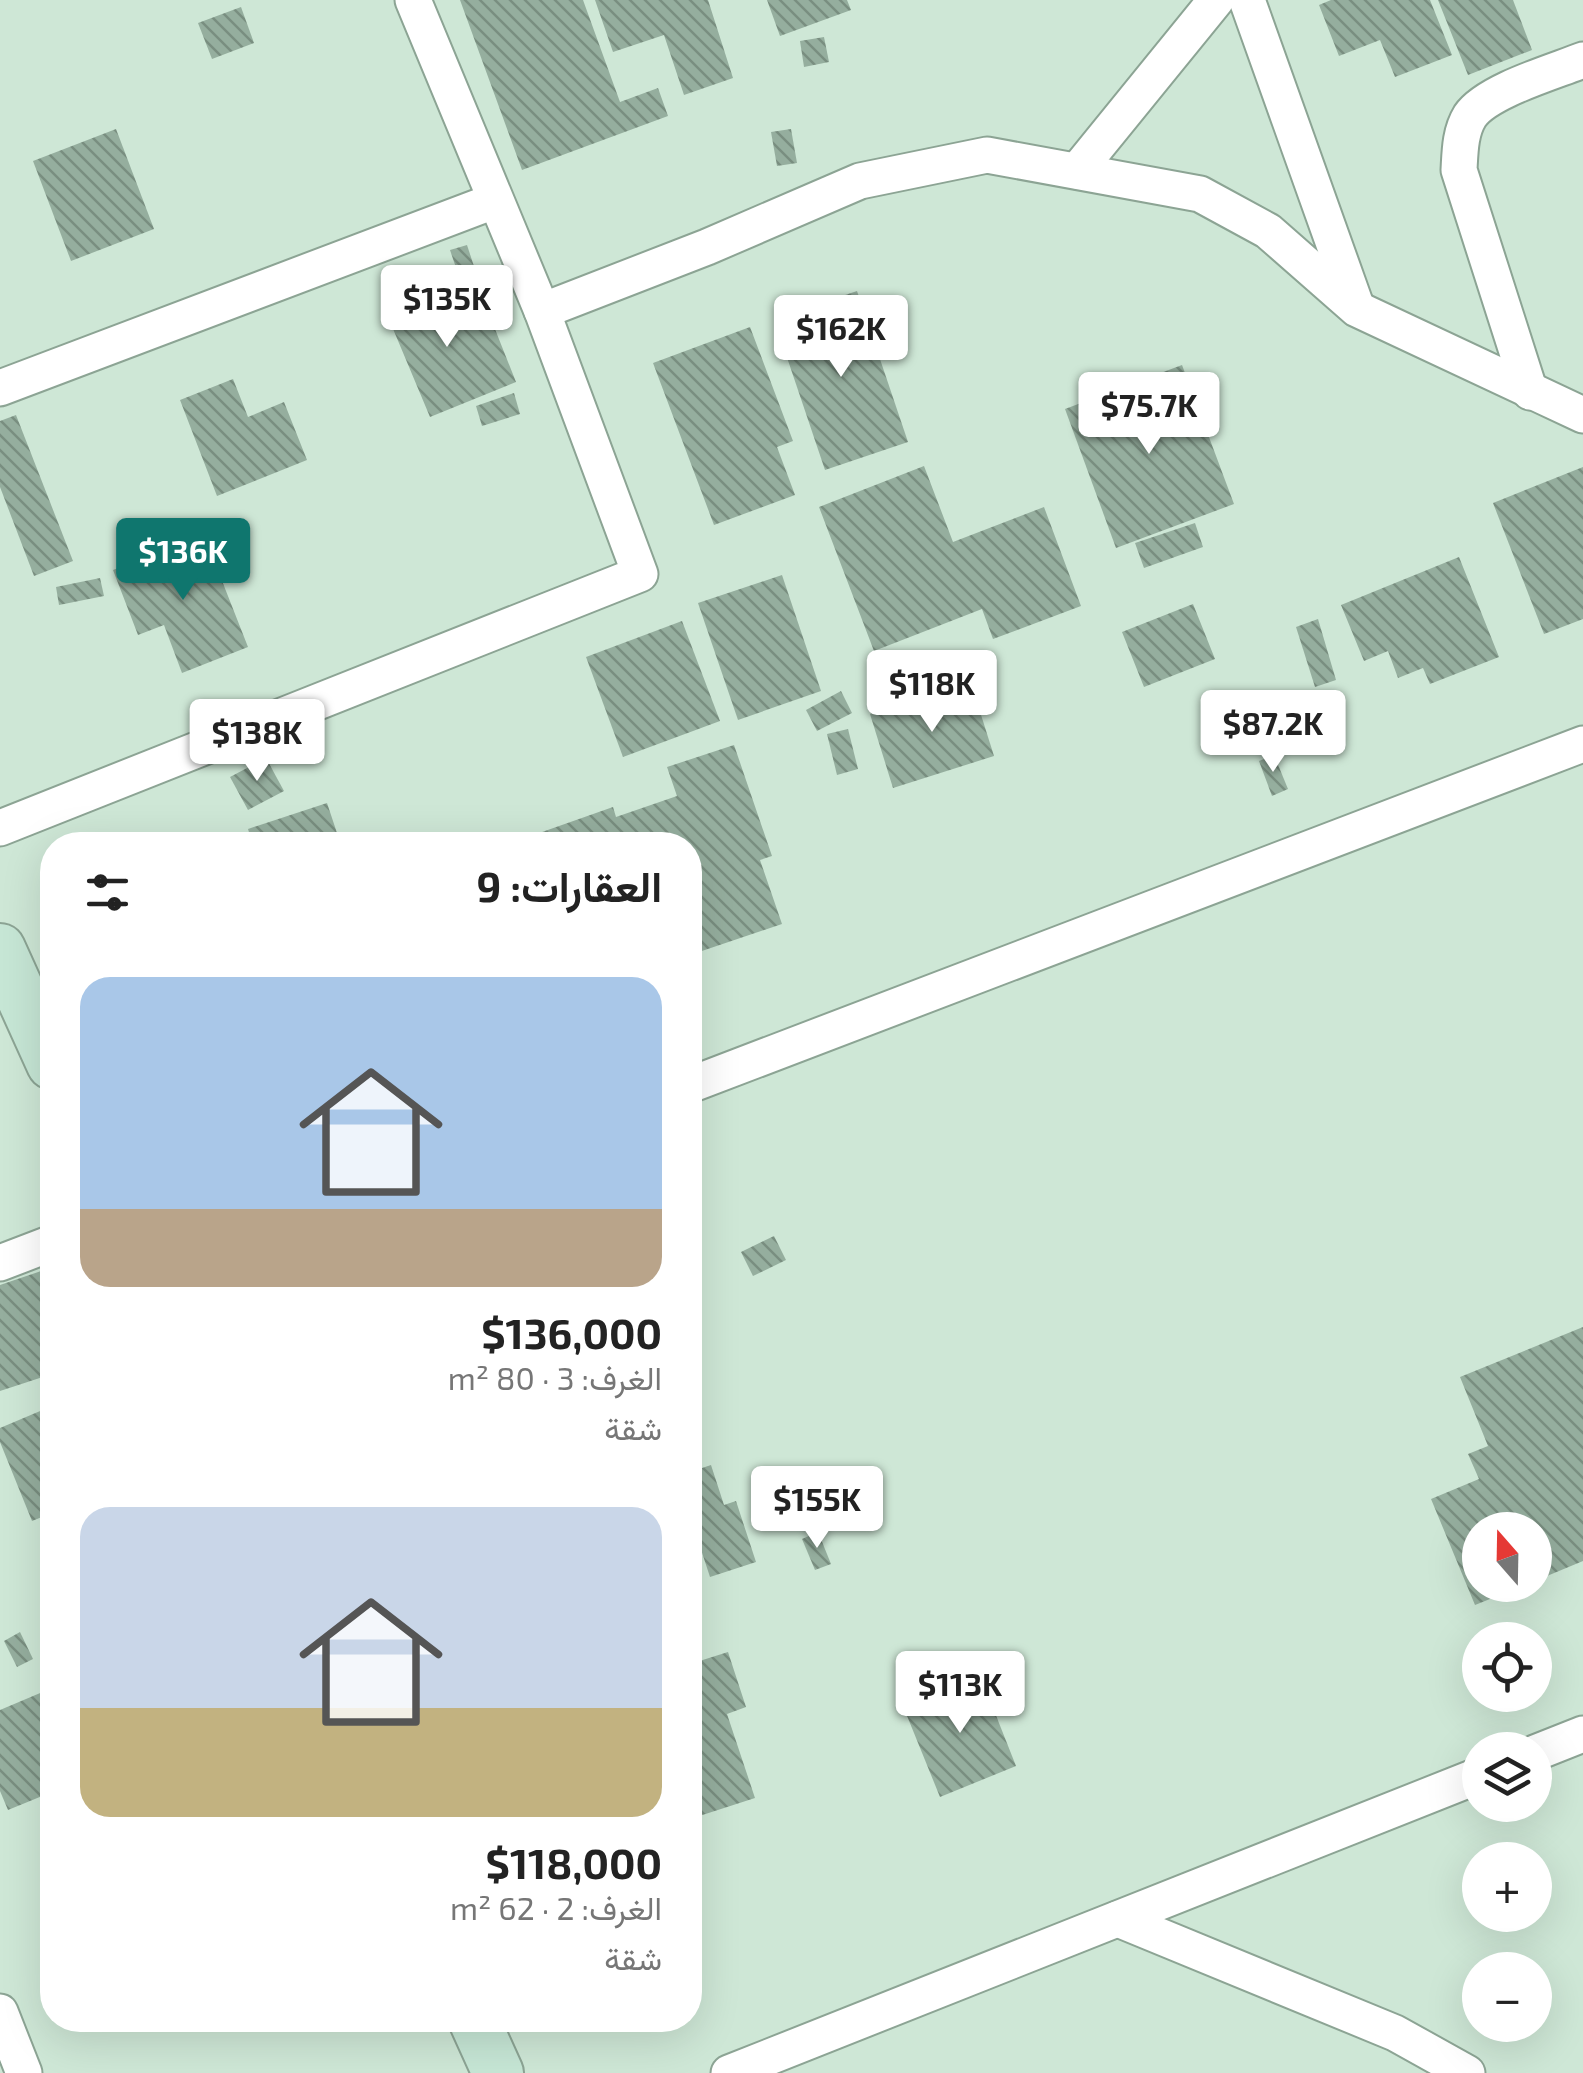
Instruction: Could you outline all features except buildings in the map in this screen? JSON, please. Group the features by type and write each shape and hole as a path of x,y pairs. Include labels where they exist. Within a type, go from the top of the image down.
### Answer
{"street":[{"path":"0,828 640,574 542,311 413,0"},
{"path":"1077,171 1216,0"},
{"path":"1247,0 1357,309"},
{"path":"1530,392 1460,170 1460,142 1468,120 1481,103 1583,60"},
{"path":"542,311 860,182 987,155 1200,194 1268,231 1357,309 1583,415"},
{"path":"0,388 494,201"},
{"path":"702,1080 1583,744"},
{"path":"4,968 40,1040"},
{"path":"0,1263 40,1247"},
{"path":"1552,1746 1583,1734"},
{"path":"729,2073 1462,1782"},
{"path":"1118,1919 1394,2033 1466,2073"},
{"path":"0,2012 24,2073"},
{"path":"479,2032 498,2073"}]}
